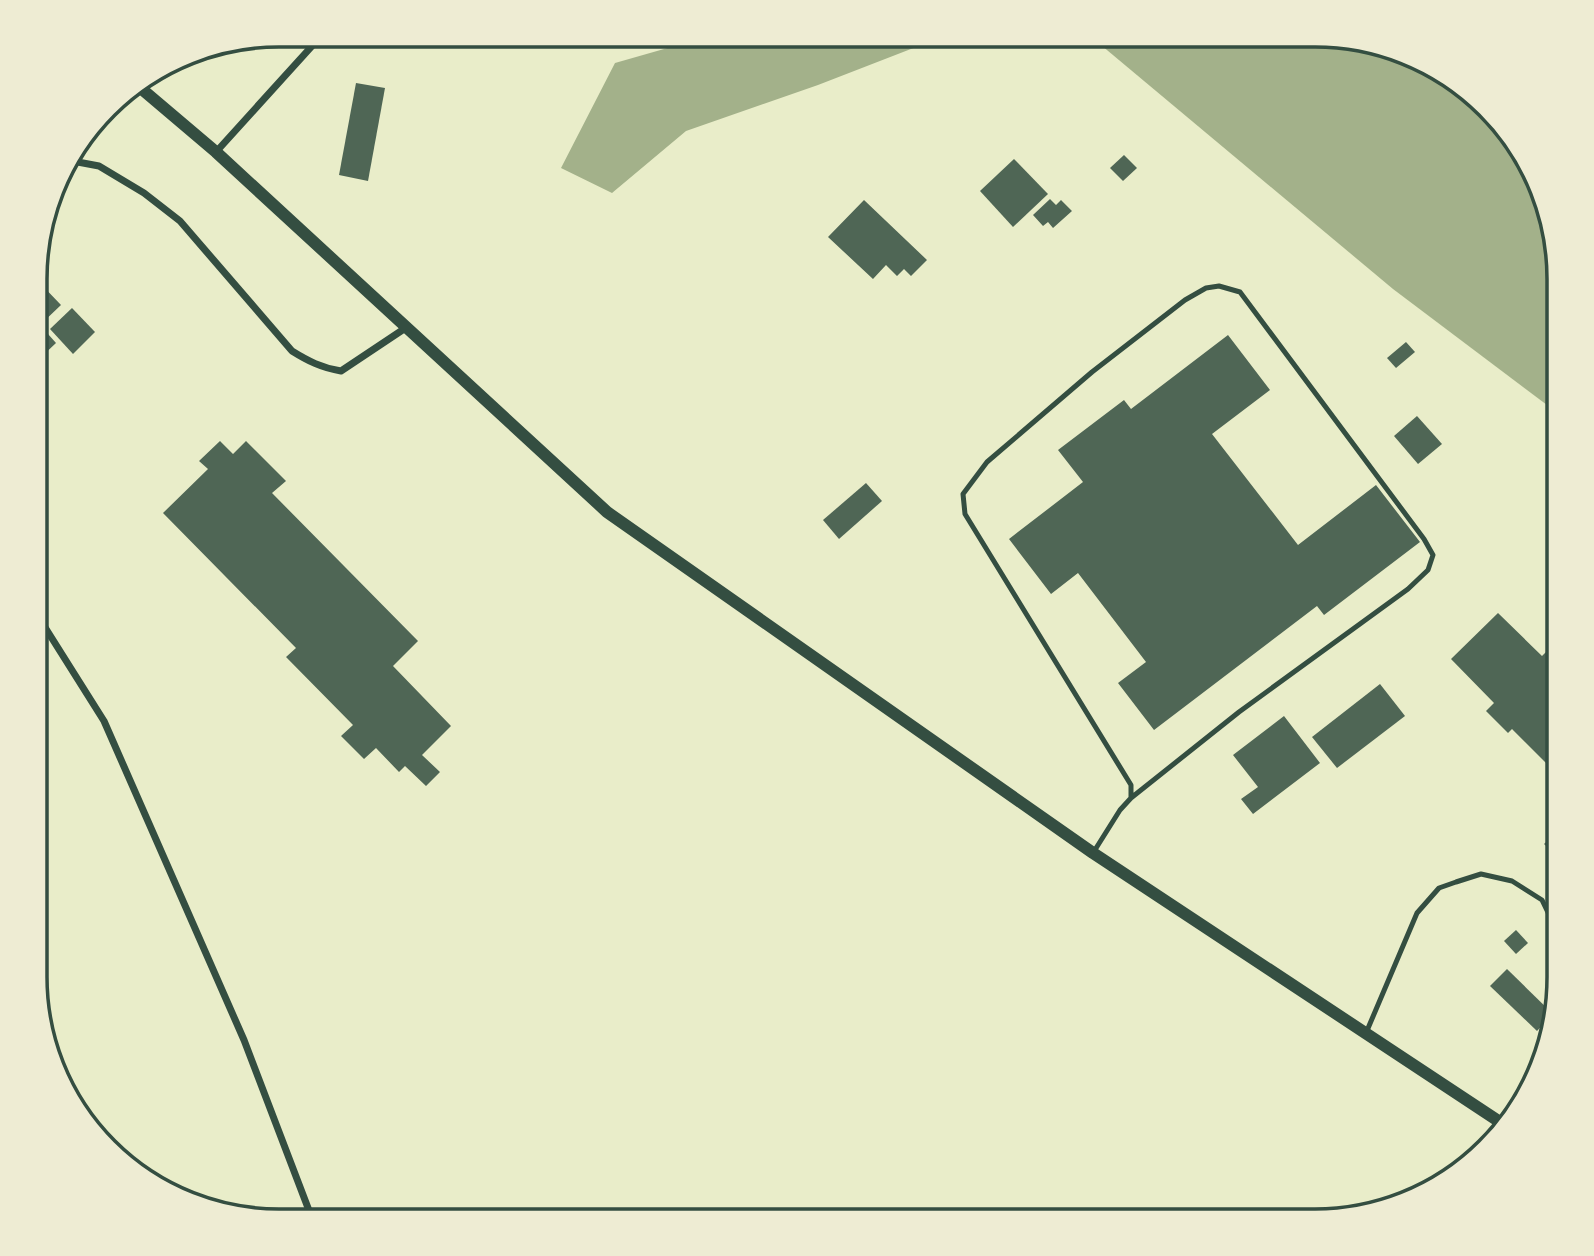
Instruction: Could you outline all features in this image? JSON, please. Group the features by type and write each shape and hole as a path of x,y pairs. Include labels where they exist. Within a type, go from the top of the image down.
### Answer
{"street":[{"path":"216,152 310,48"},
{"path":"144,91 216,152 607,512 1093,853 1497,1120"},
{"path":"79,162 99,166 144,193 180,221 292,351 308,361 325,369 341,371 407,327"},
{"path":"47,630 104,721 244,1040 308,1208"}],"lane":[{"path":"1093,853 1120,810 1131,798 1239,712 1408,589 1429,570 1433,555 1424,539 1240,292 1219,286 1206,288 1185,300 1092,372 987,462 963,494 965,514 1131,785 1131,798"},
{"path":"1366,1033 1417,913 1439,888 1481,874 1512,881 1542,900 1546,909"}],"shaded area":[{"path":"668,48 913,48 686,131 612,193 561,168 615,63"},
{"path":"1105,48 1345,49 1375,55 1403,65 1444,86 1468,105 1508,150 1523,177 1539,219 1547,280 1547,405 1393,289"}],"building":[{"path":"356,83 385,88 368,181 339,175"},
{"path":"1124,155 1137,168 1123,181 1110,168"},
{"path":"1014,159 1048,194 1013,227 980,191"},
{"path":"1050,199 1056,205 1061,200 1072,211 1053,228 1048,222 1043,226 1033,215"},
{"path":"864,200 927,260 911,276 904,269 897,276 886,265 873,279 828,237"},
{"path":"47,290 61,305 47,318"},
{"path":"72,308 95,332 73,354 50,329"},
{"path":"47,333 56,343 47,351"},
{"path":"1228,335 1270,390 1212,434 1298,545 1376,485 1420,542 1324,615 1317,606 1154,730 1118,683 1146,662 1078,573 1051,594 1009,539 1083,482 1058,450 1124,400 1131,409"},
{"path":"1406,342 1415,352 1396,368 1387,358"},
{"path":"1417,416 1442,444 1418,464 1394,436"},
{"path":"220,441 233,454 246,441 286,481 272,493 418,641 393,666 451,726 422,755 440,772 426,786 405,766 399,772 376,748 364,759 341,736 353,725 286,657 296,648 163,513 208,469 199,461"},
{"path":"866,483 882,501 839,539 823,520"},
{"path":"1498,613 1542,656 1546,652 1546,763 1512,729 1508,733 1486,711 1494,703 1451,659"},
{"path":"1380,684 1405,716 1337,768 1312,737"},
{"path":"1284,716 1320,763 1253,814 1241,799 1258,787 1233,755"},
{"path":"1516,930 1528,943 1516,954 1504,941"},
{"path":"1507,969 1544,1005 1541,1027 1537,1031 1490,986"}]}
